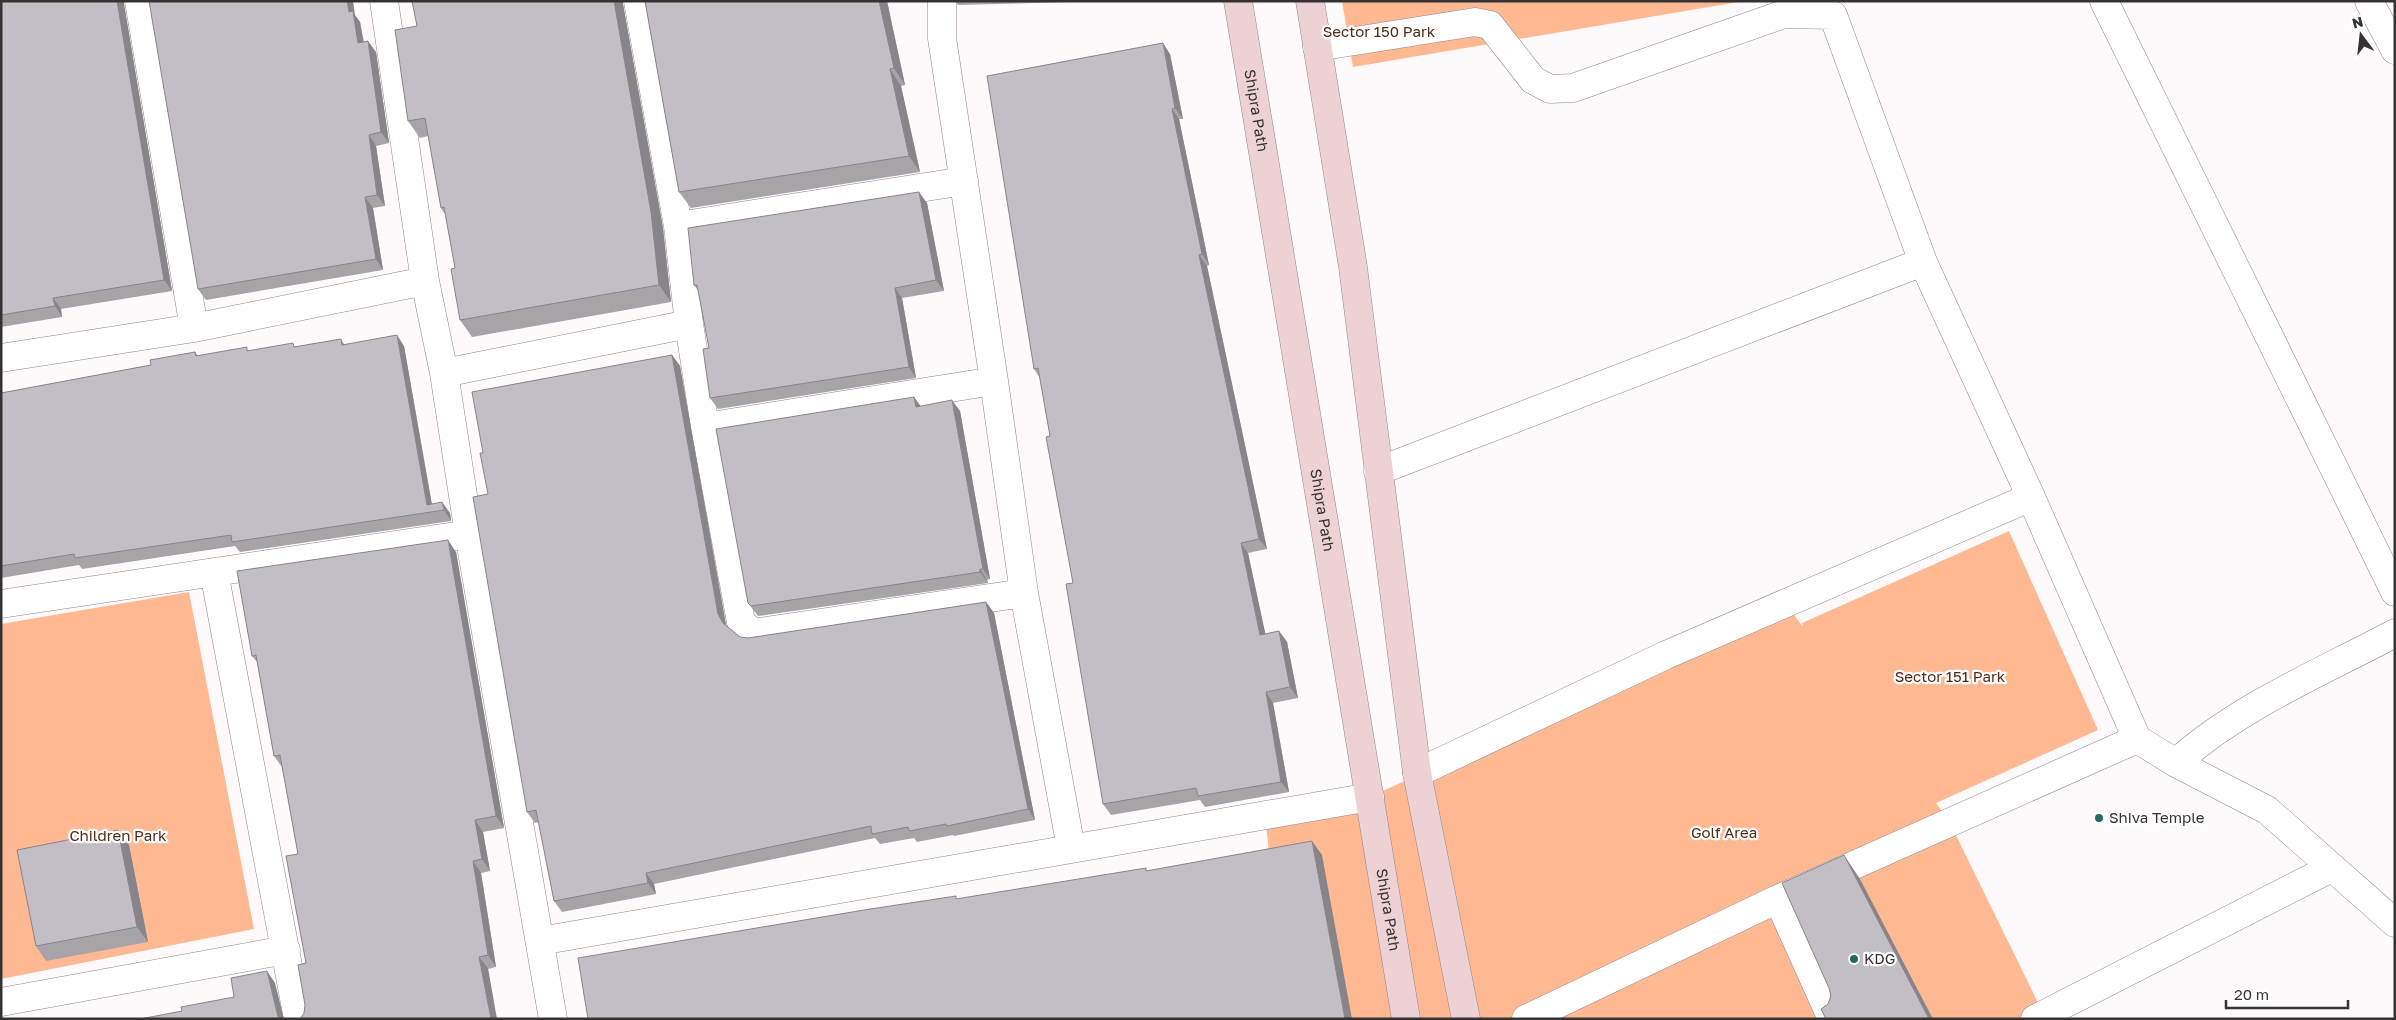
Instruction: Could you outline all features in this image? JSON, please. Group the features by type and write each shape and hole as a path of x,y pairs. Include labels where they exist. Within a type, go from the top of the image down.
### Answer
{"street":[{"path":"139,1 194,328"},
{"path":"384,1 425,281 444,373 469,534 554,1019"},
{"path":"638,1 678,226 689,324 705,427 741,622 753,633 1024,593"},
{"path":"942,1 942,38 1024,593 1071,848"},
{"name":"Shipra Path","path":"1238,1 1406,1019"},
{"path":"1310,1 1354,267 1378,471 1418,773 1466,1019"},
{"path":"2104,1 2395,592"},
{"path":"2369,1 2395,50"},
{"path":"1317,47 1475,22 1490,25 1533,80 1550,89 1572,88 1784,14 1828,8 1923,262 2031,497 2137,739 2176,763 2267,810 2395,923"},
{"path":"678,226 964,181"},
{"path":"1378,471 1923,262"},
{"path":"1,358 194,328 425,281"},
{"path":"444,373 689,324"},
{"path":"705,427 994,381"},
{"path":"1418,773 1666,656 2031,497"},
{"path":"1,604 469,534"},
{"path":"214,572 298,1019"},
{"path":"2176,763 2201,740 2242,714 2395,633"},
{"path":"1526,1019 1778,900 2137,739"},
{"path":"540,941 1370,797"},
{"path":"2035,1019 2331,868"},
{"path":"1778,900 1832,1019"},
{"path":"1,1002 286,950"}],"green space":[{"name":"Sector 150 Park","path":"1342,1 1744,1 1353,67"},
{"name":"Golf Area","path":"2009,531 2098,730 1936,803 1949,821 2046,1019 1287,1019 1265,815 1370,797 1786,604 1803,627 1802,623"},
{"name":"Children Park","path":"189,592 254,929 1,979 1,624"}],"building":[{"path":"1,1 117,1 164,280 53,298 55,306 1,315"},
{"path":"149,1 347,1 349,12 353,11 358,43 368,41 381,132 369,135 377,195 365,197 376,259 198,289"},
{"path":"412,1 614,1 651,212 659,285 460,320 451,269 455,268 444,207 441,208 425,118 408,121 395,30 417,26"},
{"path":"645,1 879,1 894,68 890,69 909,156 679,192"},
{"path":"1163,43 1175,108 1172,109 1202,254 1199,255 1259,539 1241,543 1260,635 1279,631 1290,687 1266,692 1281,782 1198,796 1196,788 1103,804 1066,584 1073,583 1046,437 1050,436 1038,368 1034,369 987,76"},
{"path":"919,192 936,280 895,288 909,367 710,398 703,349 709,348 697,285 694,285 688,228"},
{"path":"397,335 427,505 442,502 444,510 232,542 231,535 75,558 74,554 1,566 1,393 151,365 150,360 195,352 196,356 247,347 247,351 293,343 294,347 341,339 342,345"},
{"path":"672,355 718,614 723,623 740,637 748,638 986,602 1028,809 947,826 946,824 909,831 908,827 872,834 871,826 646,873 648,883 554,901 536,810 527,812 473,497 488,494 480,453 483,453 472,392"},
{"path":"914,397 916,407 952,400 983,569 980,569 980,572 751,606 748,603 716,429"},
{"path":"448,540 496,816 475,820 482,859 473,861 488,955 479,957 491,1019 300,1019 304,1013 305,1005 298,965 306,963 286,856 298,854 280,755 274,756 256,655 252,656 237,571"},
{"path":"118,830 137,927 36,946 17,850"},
{"path":"1312,841 1345,1019 588,1019 578,958 864,910 956,896 956,899 1146,868 1146,871"},
{"name":"KDG","path":"1844,855 1929,1019 1826,1019 1821,1009 1828,1004 1831,996 1829,988 1782,883"},
{"path":"267,971 280,1019 140,1019 182,1011 181,1007 234,997 231,978"}],"place":[{"name":"Shiva Temple","path":"2099,818"},
{"name":"KDG","path":"1854,959"}],"park label":[{"name":"Sector 151 Park","path":"1950,677"}]}
